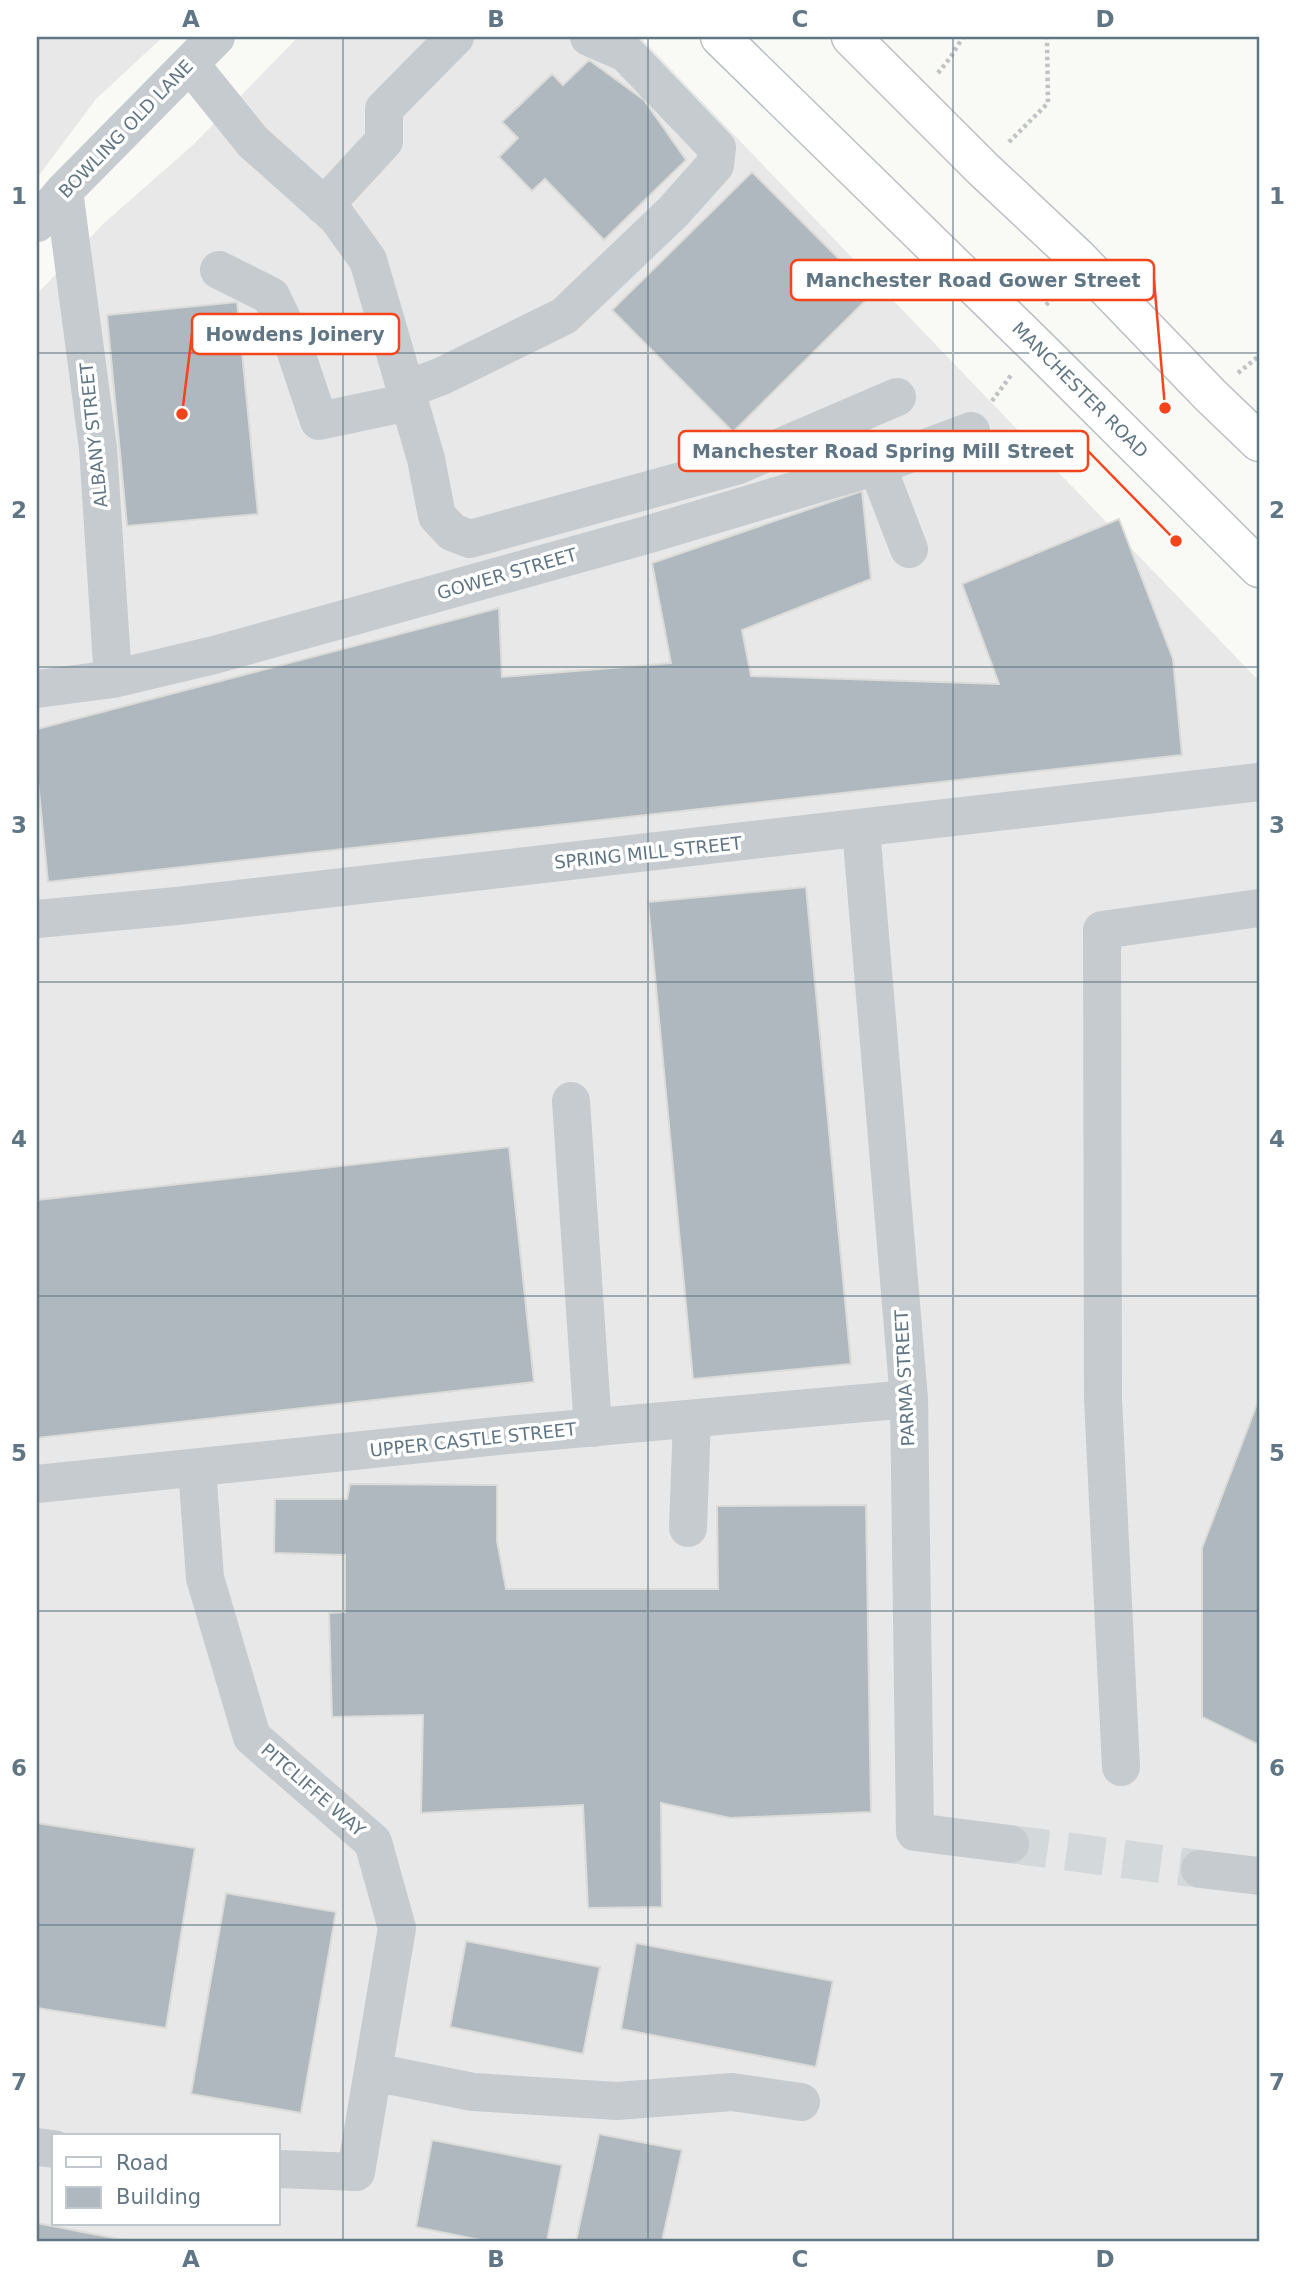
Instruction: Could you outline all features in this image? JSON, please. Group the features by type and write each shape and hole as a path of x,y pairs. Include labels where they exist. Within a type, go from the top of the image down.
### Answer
{"main road":[{"name":"MANCHESTER ROAD","path":"720,37 1259,568"},
{"path":"851,37 983,169 1077,257 1259,442"}],"street":[{"name":"BOWLING OLD LANE","path":"37,223 64,191 216,37"},
{"path":"324,206 384,141 384,109 456,37"},
{"path":"219,270 271,296 291,338 319,421 407,396 565,316 673,212 715,164 717,148 626,54 589,37"},
{"path":"190,64 253,142 337,217 368,260 426,459 437,516 452,532 470,539 736,466 897,397"},
{"name":"ALBANY STREET","path":"64,191 98,448 113,680"},
{"name":"GOWER STREET","path":"37,689 113,680 214,655 629,540 877,466 971,431"},
{"path":"877,466 909,549"},
{"name":"SPRING MILL STREET","path":"37,919 177,906 1259,782"},
{"name":"PARMA STREET","path":"861,829 909,1399 915,1832 1010,1844"},
{"path":"1121,1767 1102,1399 1102,930 1259,908"},
{"path":"571,1101 593,1428"},
{"name":"UPPER CASTLE STREET","path":"37,1484 909,1399"},
{"path":"688,1528 692,1419"},
{"name":"PITCLIFFE WAY","path":"197,1468 205,1578 252,1737 373,1842 397,1928 356,2172 280,2169"},
{"path":"1200,1869 1259,1876"},
{"path":"373,2071 473,2092 617,2101 732,2092 801,2102"}],"path":[{"path":"983,169 1048,103 1047,37"}],"shaded area":[{"path":"37,37 163,37 96,99 37,178"},
{"path":"298,37 640,37 1259,681 1259,2241 37,2241 37,294 102,225 194,144"}],"building":[{"path":"589,60 644,100 686,160 604,240 545,179 532,191 499,157 518,138 502,122 552,74 563,85"},
{"path":"752,172 873,293 733,432 612,310"},
{"path":"237,302 258,514 127,526 107,315"},
{"path":"862,491 871,579 742,630 751,676 999,684 962,584 1119,519 1173,659 1182,755 48,882 37,771 37,729 499,608 502,677 671,663 652,563"},
{"path":"806,887 851,1364 693,1379 648,902"},
{"path":"509,1147 534,1382 37,1438 37,1200"},
{"path":"1259,1399 1259,1745 1202,1717 1202,1548"},
{"path":"350,1484 497,1485 497,1541 506,1589 718,1589 717,1506 866,1505 871,1812 730,1818 661,1803 662,1907 588,1908 583,1805 421,1813 423,1715 332,1717 329,1613 345,1612 345,1555 274,1553 275,1499 347,1499"},
{"path":"37,1823 195,1848 166,2028 37,2008"},
{"path":"226,1893 336,1912 301,2113 191,2094"},
{"path":"466,1941 600,1967 583,2054 450,2027"},
{"path":"636,1943 833,1981 816,2067 621,2029"},
{"path":"599,2134 682,2150 662,2241 576,2241"},
{"path":"432,2140 562,2165 547,2241 485,2241 416,2227"},
{"path":"37,2223 129,2241 37,2241"}],"tunnel":[{"path":"1010,1844 1200,1869"}],"place":[{"name":"Manchester Road Gower Street","path":"1165,408"},
{"name":"Howdens Joinery","path":"182,414"},
{"name":"Manchester Road Spring Mill Street","path":"1176,541"}]}
